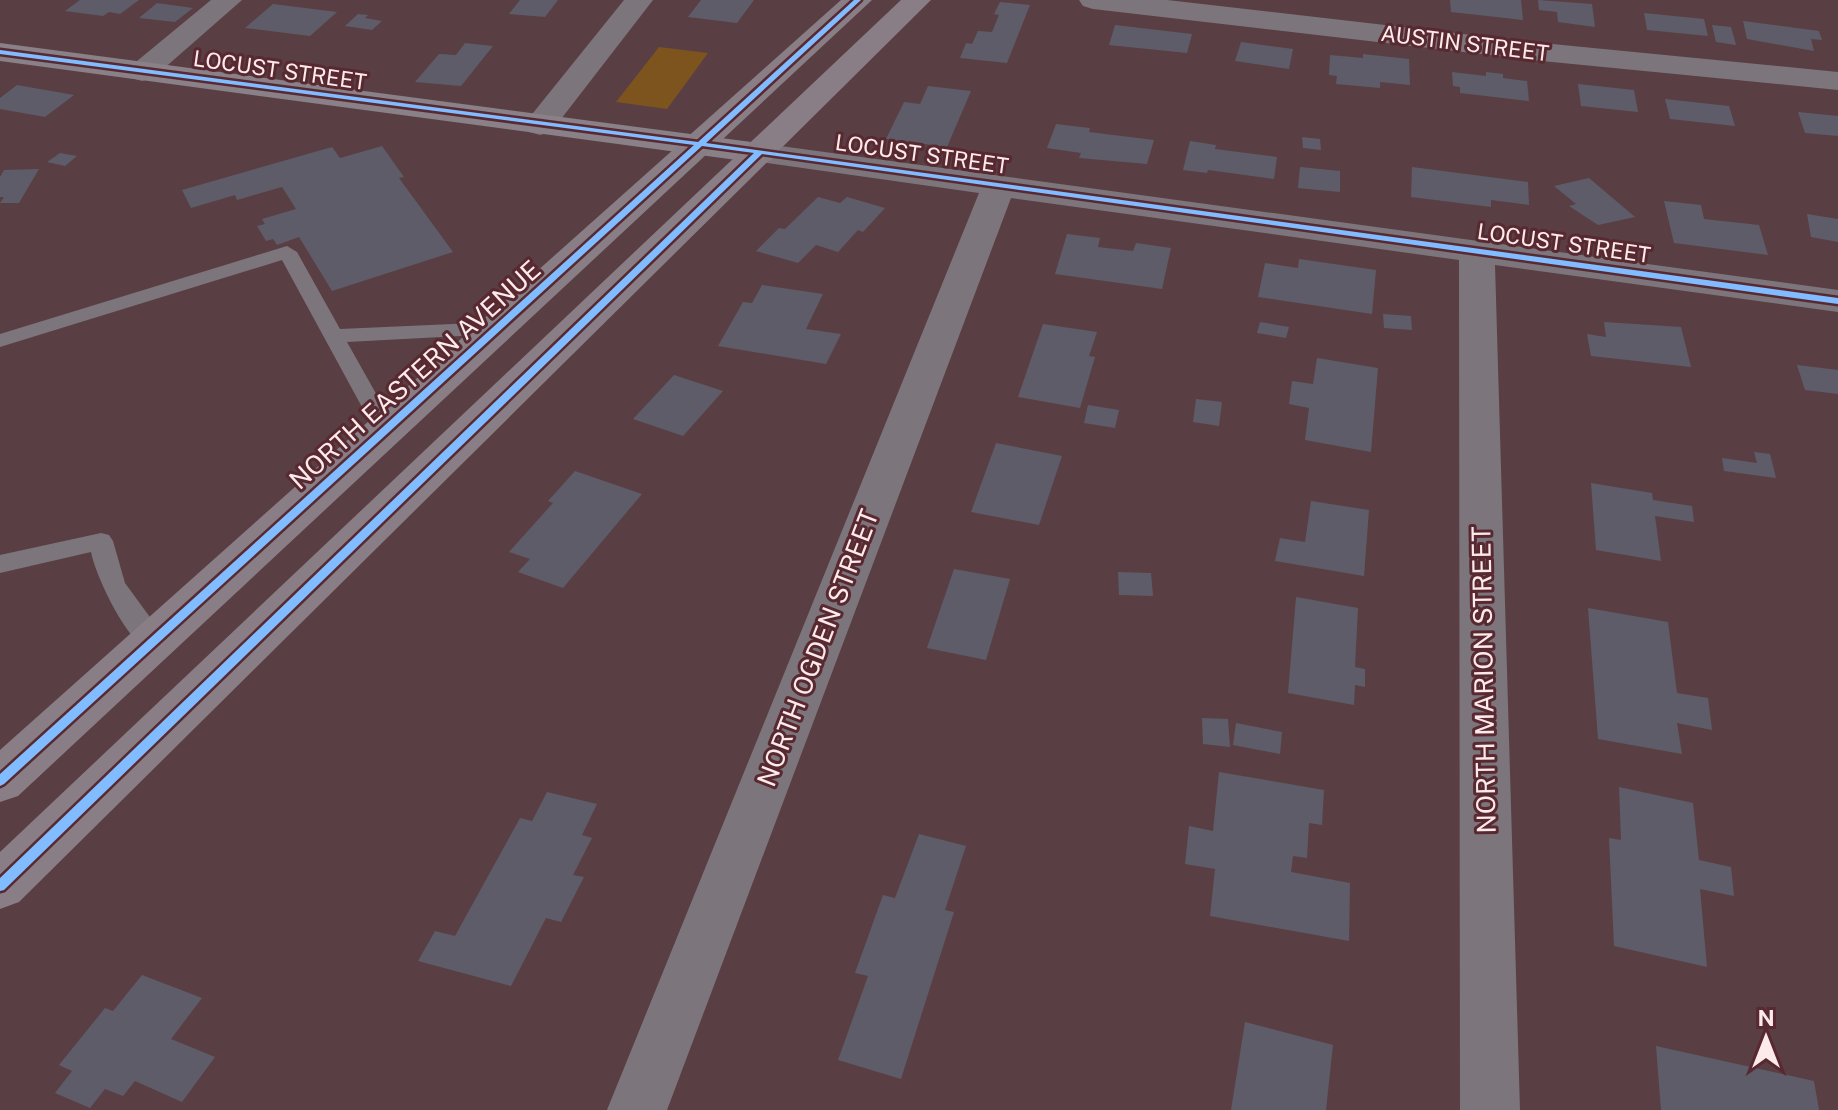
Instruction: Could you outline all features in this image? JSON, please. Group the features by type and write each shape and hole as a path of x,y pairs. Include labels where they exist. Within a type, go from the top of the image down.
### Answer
{"main road":[{"name":"NORTH EASTERN AVENUE","path":"0,781 858,0"},
{"path":"0,886 917,0"}],"street":[{"path":"142,72 228,0"},
{"path":"540,125 639,0"},
{"name":"AUSTIN STREET","path":"1093,0 1542,52 1838,81"},
{"name":"LOCUST STREET","path":"0,52 1838,301"},
{"name":"NORTH OGDEN STREET","path":"637,1110 999,185"},
{"name":"NORTH MARION STREET","path":"1477,251 1490,1110"}],"lane":[{"path":"0,341 287,252 386,431"},
{"path":"334,336 498,328"},
{"path":"0,564 101,541 103,561 111,581 154,642"}],"shaded area":[{"path":"659,47 708,53 667,109 616,102"}],"building":[{"path":"80,0 139,0 120,14 109,12 103,16 65,11"},
{"path":"520,0 558,0 545,17 509,14"},
{"path":"701,0 754,0 737,23 688,17"},
{"path":"1450,0 1521,0 1523,20 1451,12"},
{"path":"1538,0 1592,4 1595,27 1558,22 1557,12 1539,10"},
{"path":"1000,2 1030,5 1007,63 960,58 966,43 972,44 978,31 992,32 999,15 994,14"},
{"path":"157,3 193,8 175,22 139,18"},
{"path":"273,4 337,12 310,36 245,28"},
{"path":"1644,13 1704,19 1708,36 1647,30"},
{"path":"358,14 382,21 372,30 345,26"},
{"path":"1743,21 1819,31 1822,40 1811,39 1814,51 1747,39"},
{"path":"1115,25 1192,34 1187,53 1109,45"},
{"path":"1712,25 1731,27 1736,45 1716,42"},
{"path":"1241,42 1293,49 1289,69 1235,61"},
{"path":"465,43 493,46 461,86 415,82 439,54 456,55"},
{"path":"1363,54 1409,59 1410,85 1380,82 1380,88 1336,84 1337,76 1329,75 1330,55 1363,58"},
{"path":"1452,72 1486,76 1486,72 1503,74 1503,78 1527,81 1529,101 1460,93 1460,87 1453,86"},
{"path":"1578,84 1634,90 1638,112 1581,106"},
{"path":"17,85 74,95 45,117 0,109 0,98"},
{"path":"928,86 971,91 947,147 886,139 904,102 920,104"},
{"path":"1665,99 1729,106 1735,126 1670,119"},
{"path":"1798,112 1838,116 1838,136 1805,133"},
{"path":"1056,124 1090,128 1089,132 1154,140 1147,164 1079,158 1081,153 1047,148"},
{"path":"1302,137 1320,139 1321,150 1303,148"},
{"path":"1190,141 1216,145 1215,149 1277,157 1274,179 1208,170 1207,173 1183,170"},
{"path":"382,146 404,177 399,178 453,252 332,291 299,237 277,245 273,239 266,241 257,226 265,224 262,219 296,209 282,187 237,200 235,195 191,208 182,190 332,147 340,158"},
{"path":"60,153 77,156 65,166 47,162"},
{"path":"1300,167 1340,171 1340,192 1298,188"},
{"path":"1412,167 1528,182 1529,205 1491,200 1491,207 1411,197"},
{"path":"39,169 19,203 0,203 4,197 0,197 0,177 4,170"},
{"path":"1589,178 1635,217 1598,225 1569,206 1576,204 1554,186"},
{"path":"818,197 840,203 847,197 885,208 863,232 858,230 838,252 816,245 798,263 756,251 779,228 785,229"},
{"path":"1664,201 1701,205 1704,219 1759,225 1768,255 1674,243"},
{"path":"1807,214 1838,219 1838,242 1811,237"},
{"path":"1067,234 1100,238 1098,247 1133,251 1136,243 1171,248 1162,289 1055,274"},
{"path":"1299,259 1376,270 1372,314 1258,297 1265,263 1298,268"},
{"path":"762,285 823,294 806,329 841,334 826,364 718,346 743,302 752,303"},
{"path":"1383,314 1411,316 1412,330 1384,328"},
{"path":"1260,322 1289,327 1286,338 1257,333"},
{"path":"1604,322 1681,327 1691,367 1591,356 1587,334 1606,337"},
{"path":"1043,324 1097,332 1089,356 1095,357 1080,408 1018,397"},
{"path":"1317,358 1378,368 1371,452 1305,440 1309,408 1289,404 1292,381 1313,384"},
{"path":"1797,365 1838,370 1838,394 1805,390"},
{"path":"674,375 723,391 683,436 633,419"},
{"path":"1196,399 1222,402 1219,426 1193,422"},
{"path":"1088,405 1119,410 1115,428 1084,423"},
{"path":"996,443 1062,456 1039,525 971,512"},
{"path":"1754,452 1770,454 1776,478 1724,471 1722,458 1757,463"},
{"path":"575,471 642,494 563,588 518,572 530,559 509,552 553,503 548,501"},
{"path":"1591,483 1652,493 1653,500 1692,506 1694,522 1655,516 1661,561 1596,550"},
{"path":"1311,501 1369,510 1364,576 1275,561 1280,538 1305,542"},
{"path":"954,569 1010,579 986,660 927,648"},
{"path":"1118,572 1151,573 1153,596 1119,595"},
{"path":"1296,597 1358,608 1355,667 1365,669 1365,687 1355,685 1354,705 1288,693"},
{"path":"1588,608 1668,622 1677,693 1708,698 1712,730 1677,723 1682,754 1598,739"},
{"path":"1202,718 1228,719 1230,747 1203,744"},
{"path":"1236,723 1282,732 1280,754 1233,745"},
{"path":"1219,772 1324,790 1322,825 1309,823 1307,858 1293,856 1291,872 1350,883 1349,941 1210,916 1215,869 1185,864 1189,826 1213,831"},
{"path":"1619,787 1693,803 1699,860 1731,867 1734,896 1700,889 1707,967 1614,946 1609,838 1621,840"},
{"path":"547,792 597,804 582,835 592,838 573,875 584,877 561,922 546,918 511,986 418,961 435,931 455,936 520,818 532,821"},
{"path":"919,834 966,846 945,910 954,912 901,1079 838,1060 868,976 855,973 883,895 895,898"},
{"path":"142,975 202,998 171,1039 215,1057 182,1102 135,1081 123,1096 105,1089 90,1108 55,1093 72,1071 59,1065 105,1008 113,1011"},
{"path":"1245,1022 1333,1045 1326,1110 1231,1110"},
{"path":"1656,1046 1814,1081 1819,1110 1661,1110"}],"cycle path":[{"path":"0,781 858,0"},
{"path":"0,52 814,159 1838,301"},
{"path":"0,886 759,153"}]}
